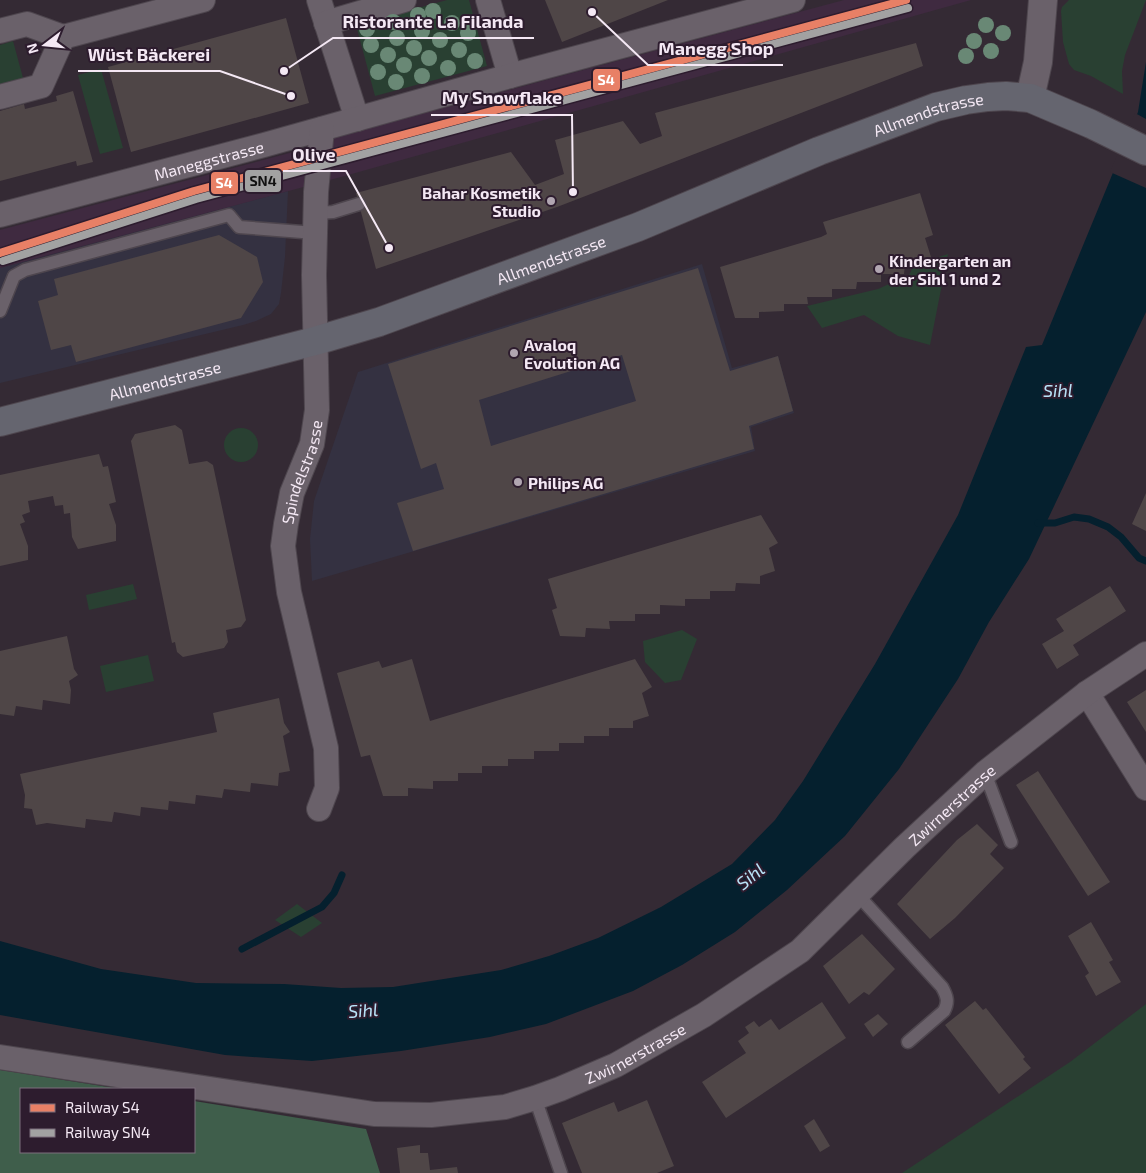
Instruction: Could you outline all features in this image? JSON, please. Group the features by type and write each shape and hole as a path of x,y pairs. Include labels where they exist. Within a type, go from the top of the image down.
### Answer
{"main road":[{"path":"1030,98 1038,62 1043,0"},
{"name":"Allmendstrasse","path":"0,422 314,341 378,322 638,227 820,150 936,107 988,97 1030,98 1091,124 1146,151"}],"street":[{"path":"0,31 27,24 63,37 203,0"},
{"path":"318,0 357,120"},
{"path":"326,22 404,0"},
{"path":"488,0 510,76"},
{"name":"Maneggstrasse","path":"0,215 357,120 510,76 793,0"},
{"path":"0,97 41,86 63,37"},
{"name":"Spindelstrasse","path":"319,809 327,788 326,748 288,592 283,546 292,493 312,444 316,418 317,394 314,341 315,223 322,129"},
{"name":"Zwirnerstrasse","path":"0,1057 374,1114 431,1115 505,1107 535,1098 616,1065 704,1015 800,951 905,847 985,773 1087,693 1146,654"},
{"path":"1087,693 1146,788"}],"lane":[{"path":"0,311 14,276 24,270 229,215 239,227 315,223 334,212 359,204"},
{"path":"985,773 1011,842"},
{"path":"857,894 942,987 947,996 947,1005 944,1012 908,1042"},
{"path":"535,1098 561,1173"}],"shaded area":[{"path":"844,0 971,0 341,177 0,268 0,230 331,142 330,138"},
{"path":"288,191 285,257 281,293 279,304 271,314 243,325 0,383 0,268"},
{"path":"702,264 732,368 778,356 794,413 751,427 755,451 312,581 310,539 314,501 358,372"}],"green space":[{"path":"447,0 469,0 487,66 375,96 356,25"},
{"path":"1069,0 1146,0 1125,55 1122,71 1123,94 1091,76 1074,70 1069,64 1063,42 1061,11 1062,7"},
{"path":"13,41 23,78 0,85 0,45"},
{"path":"101,69 123,148 100,154 78,75"},
{"path":"948,254 930,345 898,336 864,315 822,328 807,306 878,289 909,275 914,265"},
{"path":"241,428 248,429 253,433 257,438 257,452 253,457 248,461 241,462 234,461 229,457 225,452 224,445 225,438 229,433 234,429"},
{"path":"133,584 137,599 89,610 86,595"},
{"path":"682,630 697,639 681,680 665,683 645,662 643,641"},
{"path":"148,655 154,681 106,692 100,666"},
{"path":"297,904 322,923 301,937 275,920"},
{"path":"1146,1004 1146,1173 902,1173 1070,1062"},
{"path":"0,1070 115,1088 20,1088 20,1153 195,1153 195,1101 366,1129 380,1173 0,1173"}],"water":[{"name":"Sihl","path":"1146,62 1146,312 1029,559 989,622 958,679 899,769 845,836 787,890 735,932 682,965 633,991 546,1024 490,1037 401,1051 312,1061 225,1055 0,1015 0,941 101,969 196,983 284,984 341,988 393,987 501,970 549,956 598,938 661,907 732,864 775,820 803,781 875,664 958,515 1026,347 1042,345 1138,112"}],"pier":[{"path":"1135,113 1146,119 1146,188 1110,172"}],"building":[{"path":"545,0 668,0 562,42"},
{"path":"286,18 309,103 131,152 108,67"},
{"path":"916,43 923,66 557,207 376,269 356,193 511,152 535,185 564,174 555,140 623,121 640,144 662,136 655,113"},
{"path":"73,91 93,162 77,166 76,161 0,181 0,111 24,104 25,109 57,101 56,96"},
{"path":"920,193 933,235 925,238 931,257 905,265 904,274 881,274 881,282 857,282 856,289 832,289 832,297 807,297 808,304 784,304 784,311 759,312 759,318 735,318 720,267 821,237 827,234 823,222"},
{"path":"219,235 257,257 263,282 241,318 76,362 71,345 51,350 38,301 58,295 54,279"},
{"path":"698,268 730,371 778,356 793,411 749,426 754,449 413,551 397,503 444,489 436,463 421,469 388,364","holes":["622,355 636,401 491,446 479,400"]},
{"path":"175,425 182,430 189,464 207,461 213,465 246,620 241,627 226,630 228,642 224,648 183,657 177,652 175,642 172,643 131,441 135,434"},
{"path":"99,454 103,467 108,466 116,502 109,504 116,525 116,541 78,549 72,537 70,513 64,514 63,505 55,506 53,496 28,501 30,512 22,515 25,522 20,524 28,546 28,560 0,566 0,475"},
{"path":"1146,493 1146,531 1132,524"},
{"path":"761,515 778,543 769,548 775,571 760,576 760,584 736,583 735,591 710,591 710,599 685,599 685,606 660,605 660,614 635,614 635,621 609,621 610,629 586,628 585,637 560,636 552,610 557,608 548,579"},
{"path":"1110,586 1126,611 1073,645 1079,655 1057,669 1042,644 1064,631 1056,619"},
{"path":"67,636 74,669 78,675 69,681 71,690 70,704 43,700 42,710 16,706 14,716 0,714 0,651"},
{"path":"412,659 430,721 635,659 652,687 642,693 649,716 633,721 633,728 609,728 609,736 584,736 584,743 559,743 559,751 534,751 534,759 508,759 508,766 482,766 482,773 458,773 458,781 433,781 433,789 408,788 408,796 383,796 370,755 361,757 337,673 379,661 382,668"},
{"path":"1146,690 1146,732 1127,702"},
{"path":"279,698 284,723 290,732 283,736 290,771 279,773 278,786 251,783 250,792 224,789 222,798 196,795 195,804 169,801 168,810 141,807 140,816 114,812 112,822 86,819 85,828 47,823 36,825 32,809 24,808 25,795 20,774 217,732 213,713"},
{"path":"1038,771 1110,882 1088,896 1016,785"},
{"path":"977,824 998,845 990,854 1004,868 955,918 930,939 897,904 957,840"},
{"path":"1091,922 1113,960 1109,962 1121,982 1096,996 1085,976 1089,973 1068,936"},
{"path":"862,934 895,969 869,995 864,992 849,1004 823,966"},
{"path":"975,1001 983,1010 986,1008 1025,1057 1023,1059 1031,1068 999,1094 945,1025"},
{"path":"822,1002 846,1038 726,1118 702,1082 746,1053 738,1041 749,1033 745,1027 754,1021 759,1027 771,1019 779,1030"},
{"path":"878,1014 888,1024 873,1037 864,1024"},
{"path":"647,1100 674,1166 657,1173 582,1173 562,1123 614,1102 618,1112"},
{"path":"814,1119 830,1146 820,1152 804,1126"},
{"path":"420,1145 420,1153 428,1153 430,1170 457,1167 458,1173 400,1173 397,1148"}],"waterway":[{"path":"1038,523 1055,523 1074,517 1089,519 1108,527 1121,537 1139,558 1146,561"},
{"path":"242,949 322,907 334,893 342,875"}],"rail line":[{"name":"S4","path":"0,253 194,191 906,0"},
{"name":"SN4","path":"3,261 196,199 908,8"}],"place":[{"name":"Manegg Shop","path":"592,12"},
{"name":"Ristorante La Filanda","path":"284,71"},
{"name":"Wüst Bäckerei","path":"291,96"},
{"name":"My Snowflake","path":"573,192"},
{"name":"Bahar Kosmetik Studio","path":"551,201"},
{"name":"Olive","path":"389,248"},
{"name":"Kindergarten an der Sihl 1 und 2","path":"879,269"},
{"name":"Avaloq Evolution AG","path":"514,353"},
{"name":"Philips AG","path":"518,482"}]}
